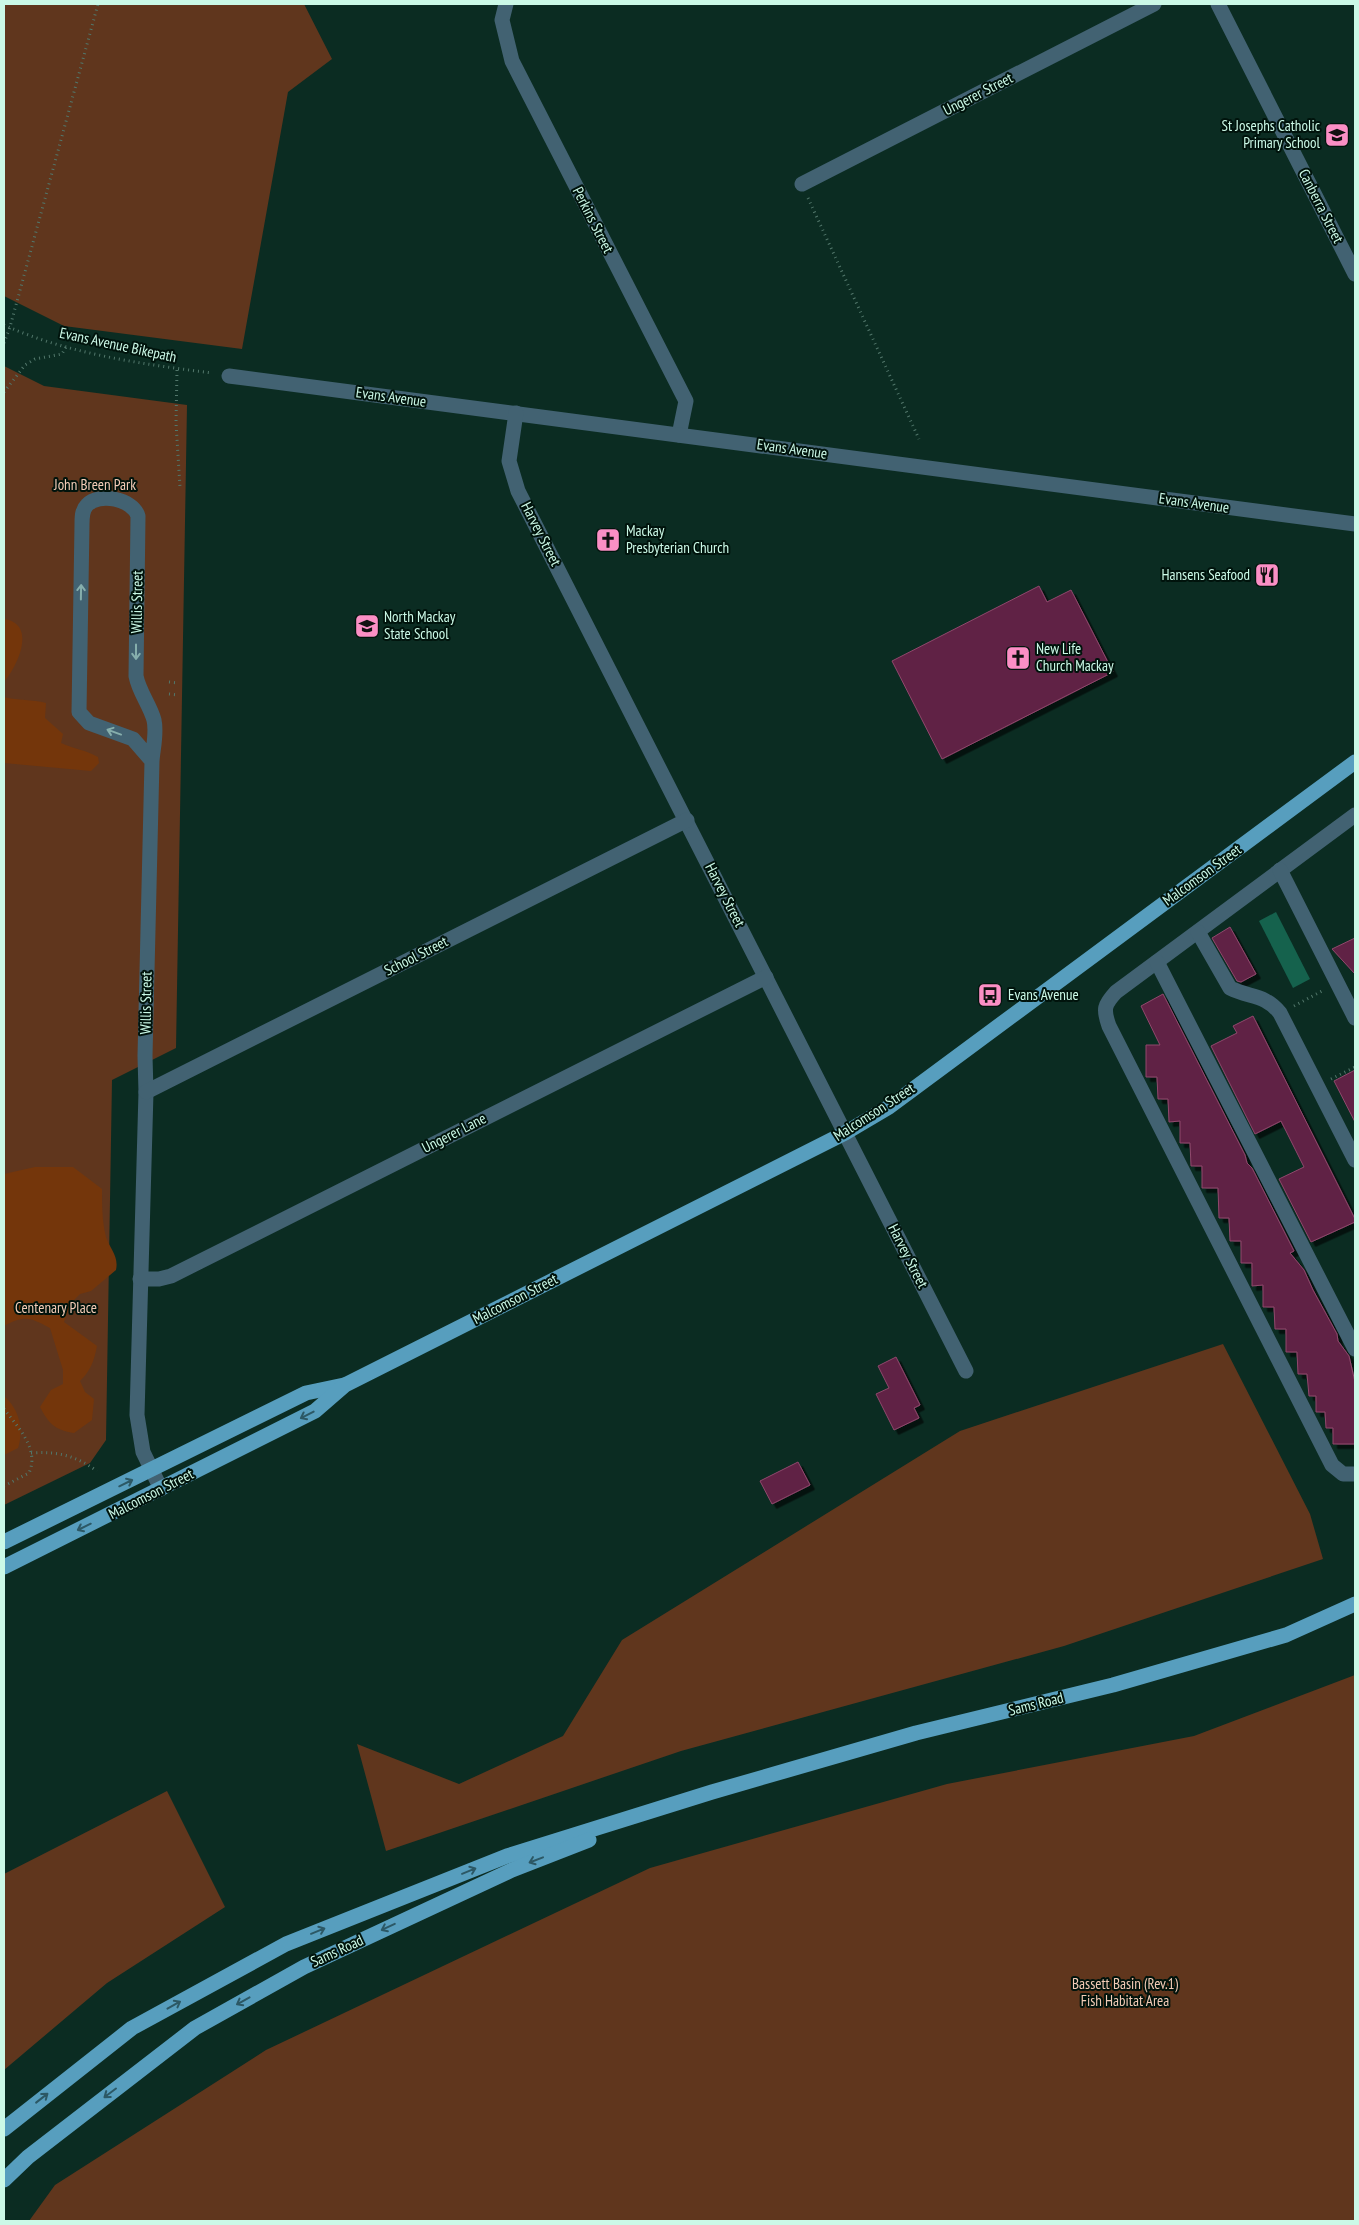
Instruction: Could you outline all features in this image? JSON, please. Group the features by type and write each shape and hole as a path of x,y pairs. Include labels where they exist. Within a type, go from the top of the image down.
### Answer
{"main road":[{"name":"Malcomson Street","path":"4,1567 315,1411 345,1385 846,1133 888,1106 1355,762"},
{"name":"Malcomson Street","path":"4,1542 306,1393 345,1385"},
{"name":"Sams Road","path":"4,2129 132,2028 286,1944 507,1856 712,1792 916,1733 1113,1685 1286,1635 1355,1604"},
{"name":"Sams Road","path":"4,2180 35,2151 195,2028 304,1967 512,1870 712,1792"}],"street":[{"name":"Perkins Street","path":"506,4 502,20 512,60 686,401 680,434"},
{"name":"Ungerer Street","path":"802,184 1154,4"},
{"name":"Canberra Street","path":"1218,4 1355,274"},
{"name":"Evans Avenue","path":"229,376 1355,524"},
{"name":"Harvey Street","path":"516,413 509,461 518,491 966,1371"},
{"name":"Willis Street","path":"152,760 133,739 89,723 79,712 82,513 87,504 95,500 105,499 127,502 136,510 138,516 136,676 138,686 154,720 155,728 152,760 145,1056 146,1092 137,1416 143,1452 161,1489"},
{"name":"School Street","path":"146,1092 687,820"},
{"path":"1353,823 1280,870 1116,992 1107,1002 1104,1013 1332,1465 1344,1474 1355,1474"},
{"path":"1280,870 1355,1018"},
{"path":"1198,932 1230,988 1263,998 1272,1003 1280,1013 1355,1160"},
{"path":"1157,962 1355,1349"},
{"name":"Ungerer Lane","path":"140,1279 159,1279 171,1276 766,977"}],"path":[{"path":"4,343 10,327 98,4"},
{"path":"802,184 919,439"},
{"name":"Evans Avenue Bikepath","path":"4,324 66,347 177,370 229,376"},
{"path":"4,392 25,365 35,359 62,354 66,347"},
{"path":"177,370 176,423 180,487"},
{"path":"170,682 178,683"},
{"path":"169,694 178,695"},
{"path":"1280,1013 1338,983"},
{"path":"1318,1086 1355,1067"},
{"path":"4,1408 23,1433 31,1452 32,1460 29,1473 4,1486"},
{"path":"31,1452 60,1453 71,1456 82,1460 97,1472"}],"green space":[{"path":"4,4 304,4 332,59 288,92 242,349 64,326 4,296"},
{"name":"John Breen Park","path":"4,366 44,386 187,405 176,1048 112,1080 106,1440 90,1463 4,1505"},
{"path":"4,619 14,622 20,629 22,646 15,666 4,682"},
{"path":"4,697 46,703 45,718 63,734 61,743 98,757 99,763 91,771 4,763"},
{"name":"Centenary Place","path":"35,1167 73,1167 102,1189 102,1213 106,1237 114,1253 117,1265 116,1270 91,1291 80,1294 71,1303 64,1322 97,1346 92,1365 80,1381 85,1392 94,1399 92,1420 74,1433 53,1425 46,1418 40,1407 51,1390 63,1384 63,1370 50,1328 27,1319 17,1320 4,1326 4,1174"},
{"path":"1223,1344 1310,1514 1323,1559 1064,1646 681,1751 386,1851 357,1744 459,1784 563,1736 622,1640 960,1431"},
{"path":"4,1396 17,1413 20,1441 18,1448 4,1455"},
{"name":"Bassett Basin (Rev.1) Fish Habitat Area","path":"1355,1675 1355,2221 29,2221 55,2185 266,2050 650,1868 947,1784 1194,1736"},
{"path":"167,1791 225,1907 107,1983 4,2070 4,1874"}],"shaded area":[{"path":"1276,912 1310,979 1293,988 1259,921"}],"building":[{"path":"1039,586 1047,602 1071,590 1113,672 942,759 892,661"},
{"path":"1230,927 1256,974 1241,982 1237,981 1212,938"},
{"path":"1355,938 1355,974 1332,949"},
{"path":"1163,994 1245,1155 1247,1163 1252,1168 1294,1251 1290,1253 1304,1270 1337,1334 1338,1341 1349,1356 1355,1382 1355,1444 1333,1444 1333,1428 1326,1428 1325,1412 1316,1412 1316,1396 1309,1396 1307,1374 1298,1374 1297,1352 1286,1352 1286,1329 1275,1329 1274,1307 1263,1307 1263,1285 1252,1286 1252,1263 1241,1263 1241,1241 1230,1241 1229,1218 1219,1218 1218,1188 1202,1188 1202,1166 1191,1166 1190,1143 1180,1143 1180,1121 1169,1122 1168,1099 1158,1099 1157,1077 1146,1077 1146,1045 1160,1045 1141,1006"},
{"path":"1253,1016 1355,1219 1355,1222 1311,1242 1279,1179 1304,1167 1281,1121 1255,1134 1211,1046 1237,1033 1233,1026"},
{"path":"1355,1070 1355,1122 1334,1081"},
{"path":"896,1357 920,1405 914,1408 919,1418 894,1430 876,1394 889,1388 878,1366"},
{"path":"798,1462 810,1485 772,1504 760,1481"}],"place":[{"name":"St Josephs Catholic Primary School","path":"1337,135"},
{"name":"Mackay Presbyterian Church","path":"608,540"},
{"name":"Hansens Seafood","path":"1267,575"},
{"name":"North Mackay State School","path":"367,626"},
{"name":"New Life Church Mackay","path":"1018,658"},
{"name":"Evans Avenue","path":"990,995"}]}
